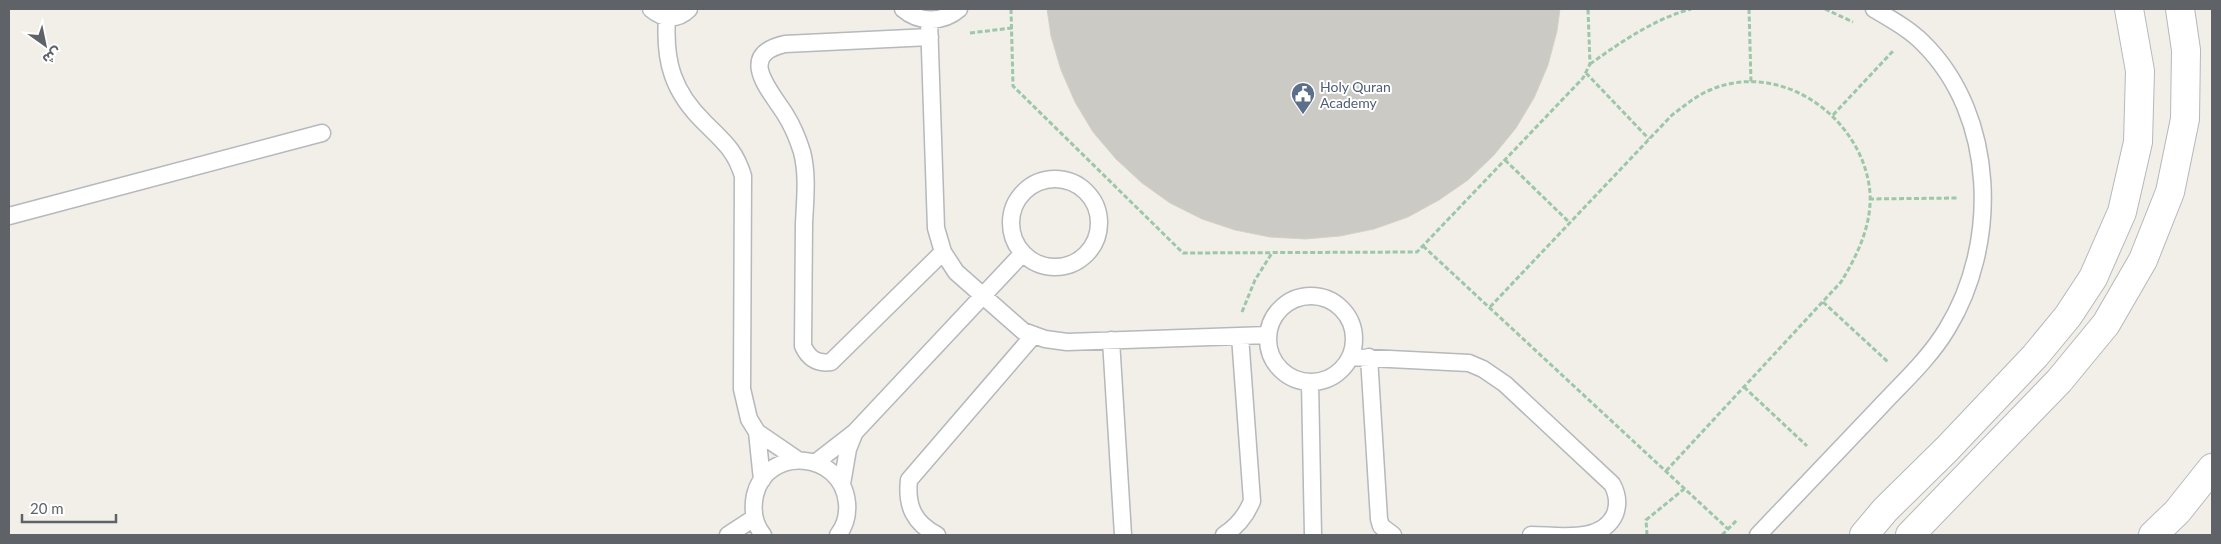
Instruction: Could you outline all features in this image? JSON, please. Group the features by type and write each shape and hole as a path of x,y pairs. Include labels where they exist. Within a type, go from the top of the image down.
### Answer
{"street":[{"path":"1864,535 1885,510 1947,449 2035,356 2068,316 2093,278 2122,212 2138,142 2140,71 2130,9"},
{"path":"1910,535 2058,381 2106,324 2143,260 2170,192 2185,119 2186,50 2180,9"},
{"path":"2153,535 2177,512 2212,468"}],"lane":[{"path":"651,9 667,18 682,15 689,9"},
{"path":"903,9 916,17 929,20 942,18 959,9"},
{"path":"1758,535 1933,350 1960,305 1976,255 1982,227 1981,170 1976,141 1968,114 1951,81 1924,44 1904,27 1874,9"},
{"path":"667,18 665,42 670,66 678,89 692,109 730,147 738,160 743,176 742,389 749,418 757,432 762,480"},
{"path":"929,20 936,228 943,252 956,272 1023,331 1033,336 1056,341 1268,335"},
{"path":"930,37 785,44 775,46 767,52 761,61 760,71 762,81 794,132 805,169 803,346 807,354 814,360 822,363 831,362 943,252"},
{"path":"9,216 322,133"},
{"path":"1064,180 1076,184 1087,193 1095,204 1099,217 1098,231 1094,244 1086,255 1074,263 1054,266 1035,262 1023,253 1016,242 1012,230 1012,216 1016,202 1025,192 1043,182 1064,180"},
{"path":"815,462 855,432 1023,253"},
{"path":"1317,296 1336,303 1349,318 1354,338 1350,357 1342,368 1330,377 1310,382 1295,379 1282,370 1269,351 1268,335 1274,316 1288,302 1297,298 1317,296"},
{"path":"937,535 927,530 917,520 910,508 909,480 1033,336"},
{"path":"1224,535 1247,514 1252,501 1240,336"},
{"path":"1111,340 1123,535"},
{"path":"1350,357 1469,363 1483,369 1505,384 1612,484 1616,492 1616,510 1608,526 1600,531 1583,535 1531,535"},
{"path":"1369,357 1379,519 1381,526 1393,535"},
{"path":"1310,382 1313,535"},
{"path":"757,432 798,460"},
{"path":"842,484 848,448 855,432"},
{"path":"763,535 754,518 753,505 756,492 762,480 778,466 798,460 815,462 828,469 842,484 846,496 847,509 845,531"},
{"path":"728,535 754,518"}],"path":[{"path":"1011,9 1013,86 1183,253 1417,252 1586,73 1590,64 1588,9"},
{"path":"1590,64 1620,42 1653,24 1691,9"},
{"path":"1749,9 1751,82"},
{"path":"1825,9 1854,23"},
{"path":"1889,47 1899,56"},
{"path":"1833,115 1893,51"},
{"path":"1586,73 1650,139"},
{"path":"1490,307 1672,115 1694,98 1711,89 1751,82 1791,90 1809,98 1833,115 1850,136 1859,153 1866,173 1869,199 1863,237 1856,256 1841,282 1666,471"},
{"path":"1505,160 1570,223"},
{"path":"1960,188 1960,206"},
{"path":"1869,199 1960,198"},
{"path":"1424,246 1728,529"},
{"path":"1240,336 1242,309 1255,280 1272,253"},
{"path":"1823,302 1888,362"},
{"path":"1881,369 1895,355"},
{"path":"1744,387 1807,446"},
{"path":"1801,453 1814,440"},
{"path":"1647,535 1646,520 1684,489"},
{"path":"1722,535 1741,515"}],"building":[{"name":"Holy Quran Academy","path":"1047,9 1560,9 1557,31 1548,65 1534,98 1516,128 1494,155 1468,180 1439,200 1408,217 1374,229 1340,236 1305,239 1270,237 1235,230 1202,219 1170,203 1142,183 1116,159 1093,132 1075,102 1061,70 1051,36"}],"place":[{"name":"Holy Quran Academy","path":"1303,115"}]}
